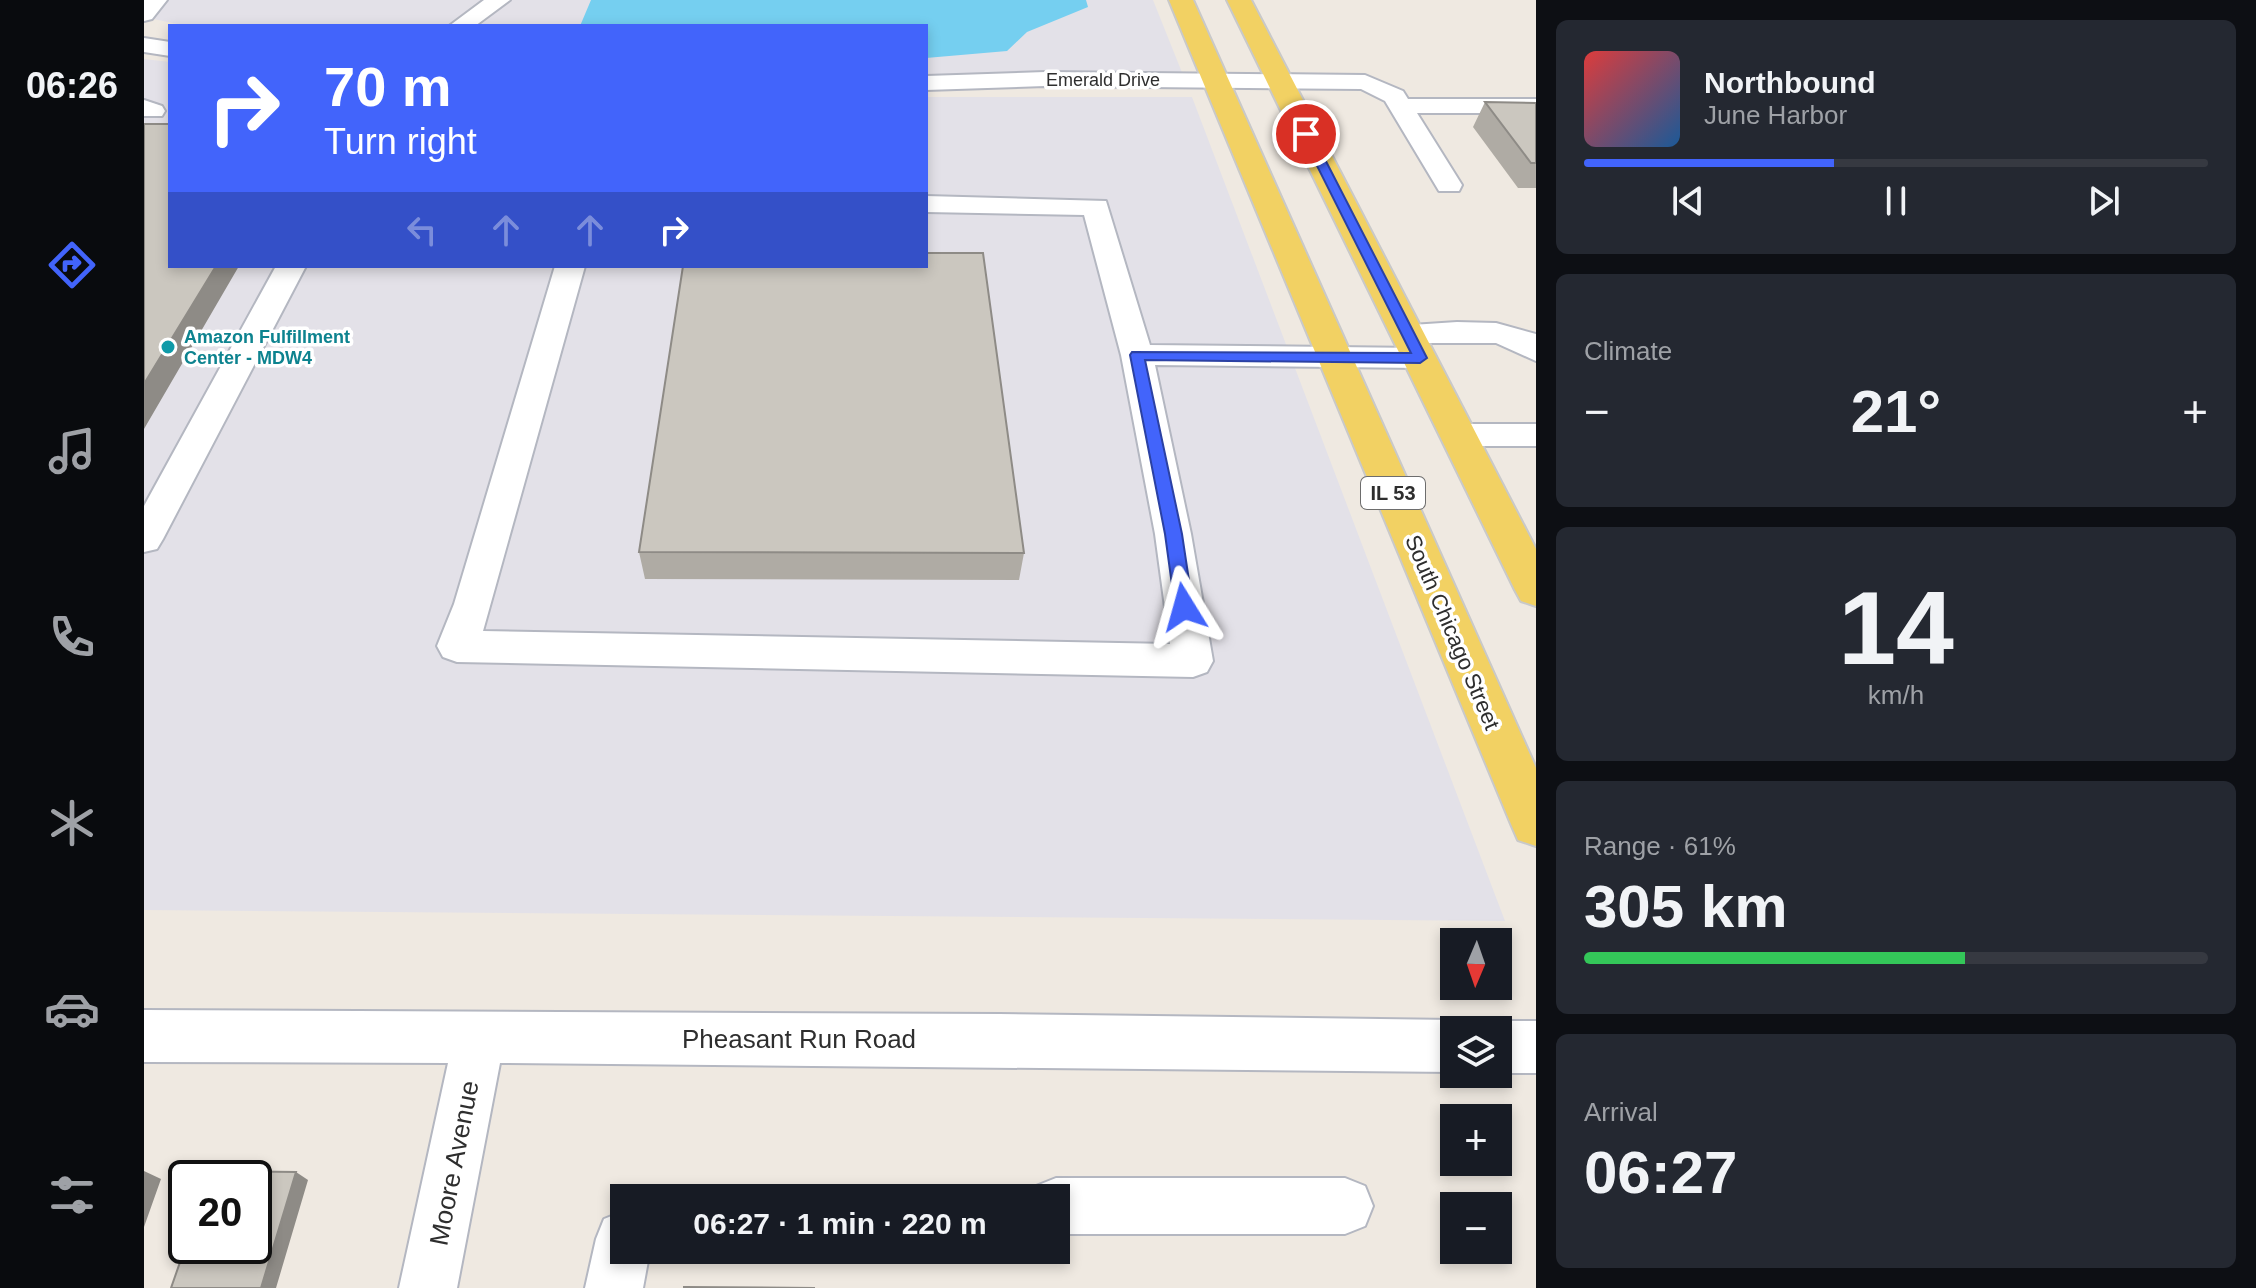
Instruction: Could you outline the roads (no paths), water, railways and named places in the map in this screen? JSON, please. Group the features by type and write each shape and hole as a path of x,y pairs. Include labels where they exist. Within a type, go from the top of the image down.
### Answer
{"main road":[{"name":"South Chicago Street","path":"1181,0 1536,824"},
{"path":"1239,0 1536,590"}],"street":[{"path":"144,14 156,0"},
{"path":"463,24 499,0"},
{"path":"144,45 168,49"},
{"name":"Emerald Drive","path":"928,83 1045,79 1365,82 1383,88 1401,106"},
{"path":"1401,106 1536,106"},
{"path":"1401,106 1449,185"},
{"path":"569,268 473,604 457,646 1193,661 1173,534 1137,355 1096,207 928,204"},
{"path":"144,539 290,268"},
{"path":"1137,355 1335,358 1508,333 1532,343 1536,351"},
{"path":"1459,435 1536,435"},
{"name":"Pheasant Run Road","path":"144,1036 984,1039 1440,1046"},
{"name":"Moore Avenue","path":"428,1288 479,1038"},
{"path":"1512,1047 1536,1047"},
{"path":"1070,1206 1345,1206"},
{"path":"614,1288 619,1264"}],"water":[{"path":"591,0 1086,0 1088,7 1027,32 1007,51 928,58 928,24 581,24"}],"place":[{"name":"Amazon Fulfillment Center - MDW4","path":"168,347"}]}
